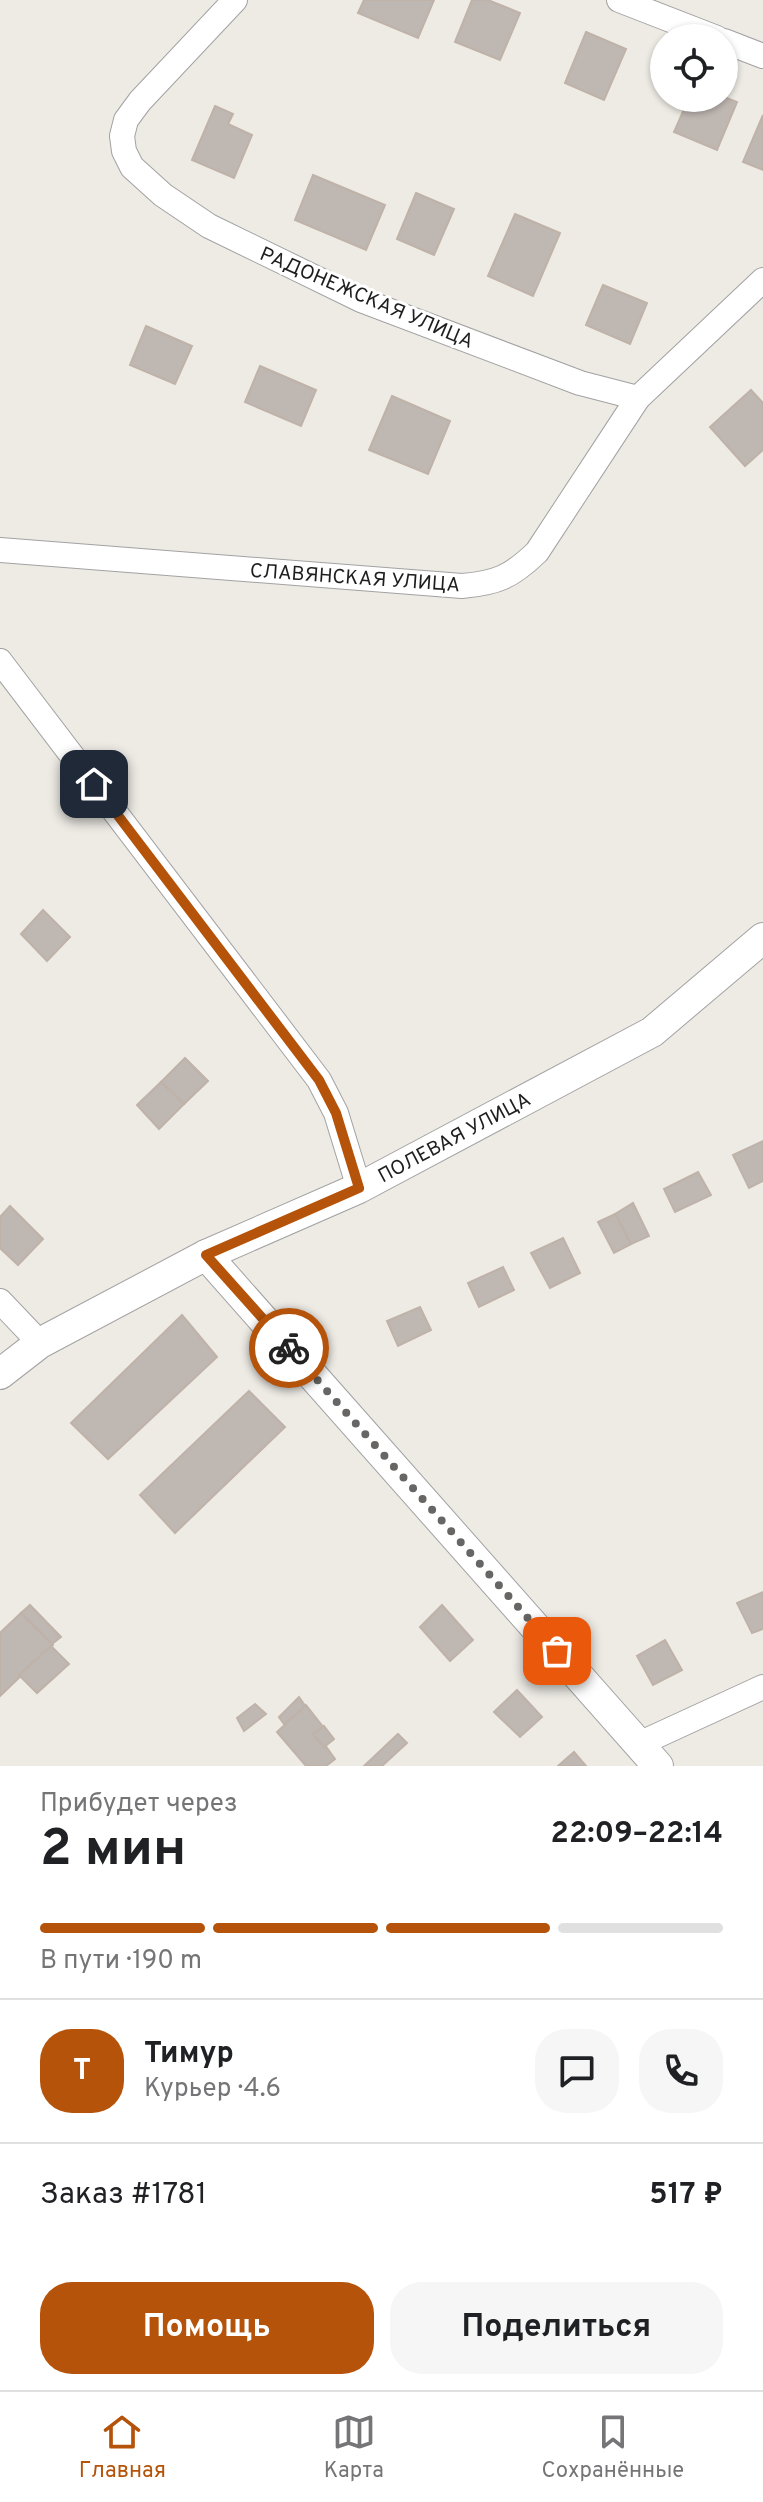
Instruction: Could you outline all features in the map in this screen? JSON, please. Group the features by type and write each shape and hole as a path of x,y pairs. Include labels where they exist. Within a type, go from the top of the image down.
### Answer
{"street":[{"name":"РАДОНЕЖСКАЯ УЛИЦА","path":"235,0 140,101 126,120 122,136 124,151 132,167 163,195 233,240 361,300 580,383 638,398"},
{"path":"619,0 681,24"},
{"path":"738,46 763,56"},
{"name":"СЛАВЯНСКАЯ УЛИЦА","path":"0,550 462,586 490,583 516,572 537,552 638,398 763,280"},
{"path":"0,661 319,1080 336,1113 359,1188"},
{"name":"ПОЛЕВАЯ УЛИЦА","path":"0,1374 40,1343 206,1255 359,1188 652,1032 763,938"},
{"path":"206,1255 648,1755 763,1687"},
{"path":"0,1301 40,1343"}],"building":[{"path":"364,0 434,0 418,38 358,13"},
{"path":"472,0 488,0 520,13 500,60 455,42"},
{"path":"586,32 626,49 604,100 565,83"},
{"path":"215,106 233,114 228,124 252,135 234,178 192,160"},
{"path":"683,112 733,112 717,150 674,132"},
{"path":"763,115 763,170 743,162"},
{"path":"313,175 385,205 366,250 295,220"},
{"path":"416,193 454,209 434,255 397,239"},
{"path":"515,214 560,233 533,296 488,276"},
{"path":"603,285 647,303 630,344 586,325"},
{"path":"146,326 192,346 175,384 130,365"},
{"path":"260,366 316,390 301,426 245,402"},
{"path":"751,390 763,403 763,450 745,466 710,427"},
{"path":"392,396 450,421 428,474 369,450"},
{"path":"43,910 70,937 47,961 21,934"},
{"path":"185,1058 208,1081 184,1104 161,1082"},
{"path":"161,1082 184,1104 159,1129 137,1105"},
{"path":"763,1141 763,1181 749,1188 733,1155"},
{"path":"698,1172 711,1195 675,1212 664,1189"},
{"path":"633,1203 649,1236 631,1244 615,1214"},
{"path":"10,1206 43,1239 18,1265 0,1248 0,1217"},
{"path":"615,1214 631,1244 614,1253 598,1222"},
{"path":"563,1238 580,1273 550,1288 531,1253"},
{"path":"503,1267 514,1290 479,1307 468,1283"},
{"path":"420,1307 431,1330 398,1346 387,1321"},
{"path":"182,1315 217,1357 108,1459 71,1423"},
{"path":"249,1391 285,1427 175,1533 140,1495"},
{"path":"763,1592 763,1629 752,1633 737,1603"},
{"path":"30,1605 61,1637 52,1644 21,1613"},
{"path":"442,1605 473,1640 450,1661 420,1627"},
{"path":"21,1613 53,1645 0,1696 0,1633"},
{"path":"665,1640 682,1670 653,1685 637,1656"},
{"path":"51,1646 69,1664 37,1693 19,1675"},
{"path":"517,1690 542,1717 520,1737 494,1712"},
{"path":"299,1697 306,1707 284,1724 279,1717"},
{"path":"255,1704 266,1714 244,1731 237,1718"},
{"path":"306,1705 324,1728 317,1734 335,1759 326,1766 306,1766 277,1732"},
{"path":"324,1726 334,1739 324,1747 313,1734"},
{"path":"398,1734 407,1743 382,1766 364,1766"},
{"path":"574,1752 586,1766 558,1766"}],"way so far":[{"path":"289,1348 557,1651"}],"route":[{"path":"94,784 319,1080 336,1113 359,1188 206,1255 289,1348"}]}
